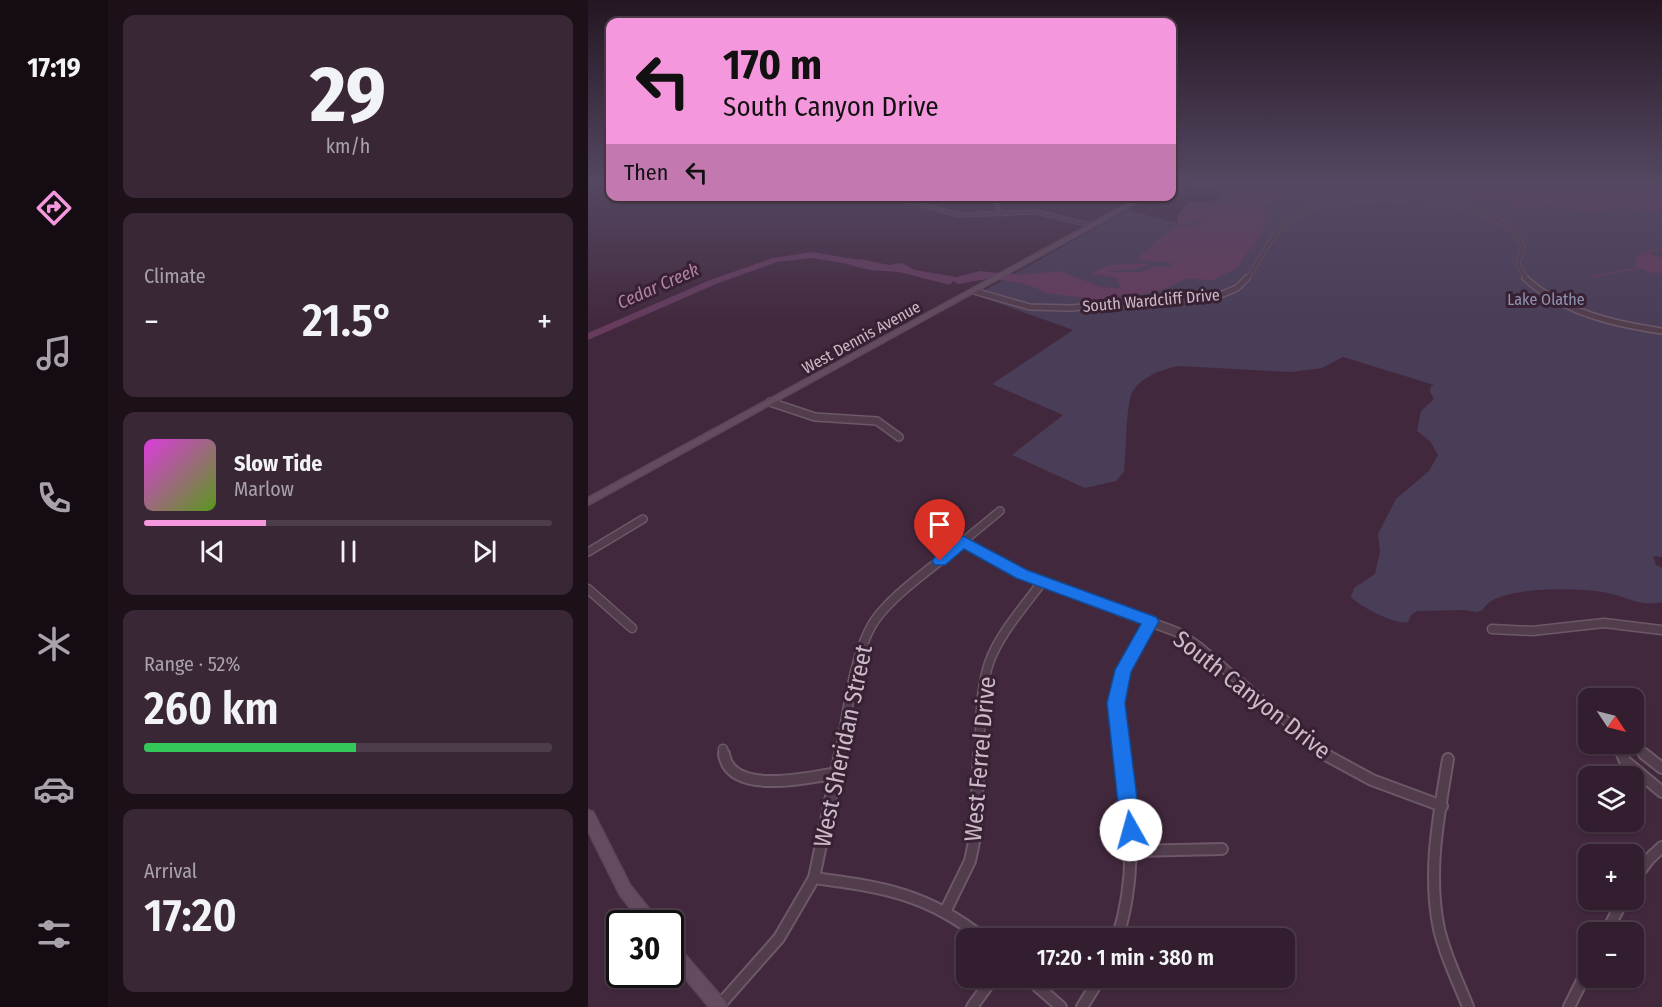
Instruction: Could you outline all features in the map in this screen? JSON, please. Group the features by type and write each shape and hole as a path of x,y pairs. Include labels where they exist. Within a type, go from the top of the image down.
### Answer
{"street":[{"name":"West Dennis Avenue","path":"588,502 1087,230"},
{"name":"South Wardcliff Drive","path":"977,289 1042,310 1196,299 1229,294 1247,280 1272,236 1279,230"},
{"name":"South Wardcliff Drive","path":"1508,230 1520,238 1523,246 1518,258 1519,267 1528,280 1541,291 1589,315 1662,331"},
{"path":"770,402 815,417 877,421 899,437"},
{"name":"West Sheridan Street","path":"718,1007 778,938 814,878 859,661 872,625 904,590 1000,511"},
{"path":"588,552 643,519"},
{"name":"South Canyon Drive","path":"963,542 1002,564 1042,582 1177,632 1198,645 1325,755 1372,780 1442,806"},
{"name":"West Ferrel Drive","path":"946,910 970,861 975,837 983,687 989,662 1001,640 1042,582"},
{"path":"588,589 632,628"},
{"path":"1122,928 1132,882 1134,851 1116,703 1118,684 1123,670 1151,621"},
{"path":"1492,629 1532,631 1604,623 1662,630"},
{"path":"1662,768 1633,745 1627,744 1621,750 1626,761 1662,792"},
{"path":"723,749 726,763 738,775 758,781 780,782 836,773"},
{"path":"1448,759 1433,882 1435,908 1444,947 1468,1007"},
{"path":"588,817 625,890 640,910"},
{"path":"1644,866 1662,847"},
{"path":"1134,851 1222,849"},
{"path":"814,878 876,886 912,895 946,910 970,928"},
{"path":"684,965 718,1007"},
{"path":"972,1007 986,988"},
{"path":"1039,988 1060,1007"},
{"path":"1082,1007 1094,988"},
{"path":"1569,1007 1578,988"}],"green space":[{"name":"Lake Olathe","path":"1092,230 1662,230 1662,557 1653,556 1656,565 1662,568 1662,602 1638,602 1592,591 1538,590 1503,596 1490,602 1483,610 1476,612 1417,611 1411,615 1408,622 1403,622 1378,614 1355,601 1351,597 1354,588 1375,574 1380,552 1378,534 1396,499 1429,471 1438,455 1430,441 1417,431 1421,411 1434,399 1430,392 1431,386 1434,385 1343,357 1322,368 1291,372 1178,366 1151,375 1134,389 1129,402 1124,472 1116,481 1085,488 1012,455 1063,415 992,384 1073,330 976,295"}],"shaded area":[{"path":"1171,230 1263,230 1236,269 1213,280 1186,279 1162,290 1098,300 1046,293 1029,285 1008,281 987,279 958,284 953,281 950,285 899,272 870,270 848,265 860,259 889,265 902,263 915,270 956,277 980,271 1021,275 1060,271 1101,287 1121,288 1117,278 1092,274 1105,267 1119,264 1149,264 1140,268 1104,272 1141,272 1154,267 1170,267 1174,263 1139,260 1138,257 1151,248 1154,242"},
{"path":"1644,252 1662,258 1662,271 1652,273 1636,266 1636,259"}],"waterway":[{"path":"1648,253 1650,250 1662,250"},
{"name":"Cedar Creek","path":"588,337 713,282 776,260 812,255 872,265"},
{"path":"1601,275 1639,268"},
{"path":"1592,277 1599,275"}],"route":[{"path":"940,561 963,542 1021,574 1151,621 1123,670 1118,684 1116,703 1131,830"}]}
